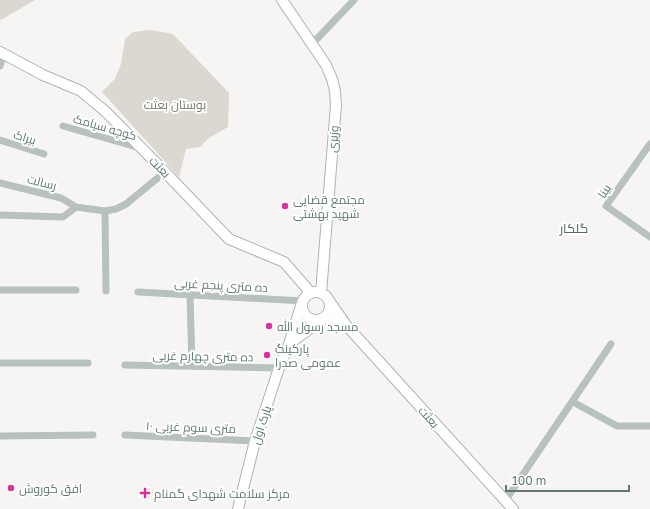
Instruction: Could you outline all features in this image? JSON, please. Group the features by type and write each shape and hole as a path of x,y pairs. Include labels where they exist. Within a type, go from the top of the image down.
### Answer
{"main road":[{"name":"وزیری","path":"282,0 326,65 335,91 336,105 316,293"},
{"name":"بعثت","path":"2,53 43,75 80,91 106,112 229,239 284,262 316,293"},
{"path":"289,344 324,318 329,312 330,302 328,298 316,293 307,295 302,302 303,313 306,317 315,320 324,318 346,325"},
{"name":"پارک اول","path":"238,509 255,441 302,302"},
{"name":"بعثت","path":"330,302 346,325 512,509"}],"street":[{"path":"312,44 354,0"},
{"path":"0,66 2,53"},
{"name":"کوچه سیامک","path":"63,126 142,148"},
{"name":"بیراک","path":"0,140 44,154"},
{"name":"بینا","path":"650,144 606,206 650,236"},
{"path":"0,215 63,217 76,207 105,211 116,209 126,204 165,172"},
{"name":"رسالت","path":"0,183 61,198 76,207"},
{"path":"105,211 106,291"},
{"path":"0,290 76,290"},
{"name":"ده متری پنجم غربی","path":"138,292 302,302"},
{"path":"190,295 192,366"},
{"path":"505,501 611,344"},
{"path":"0,363 88,363"},
{"name":"ده متری چهارم غربی","path":"125,365 279,368"},
{"path":"572,402 617,426 650,426"},
{"path":"0,436 92,435"},
{"name":"۱۰ متری سوم غربی","path":"125,435 255,441"}],"green space":[{"path":"0,0 35,0 1,20"},
{"name":"بوستان بعثت","path":"150,30 173,34 229,93 228,127 209,138 200,147 186,149 179,177 102,92 115,79 121,64 125,39 133,32"}],"place":[{"name":"مجتمع قضایی شهید بهشتی","path":"285,206"},
{"name":"مسجد رسول الله","path":"269,326"},
{"name":"پارکینگ عمومی صدرا","path":"267,355"},
{"name":"افق کوروش","path":"11,488"},
{"name":"مرکز سلامت شهدای گمنام","path":"145,493"}],"district":[{"name":"گلکار","path":"574,228"}]}
